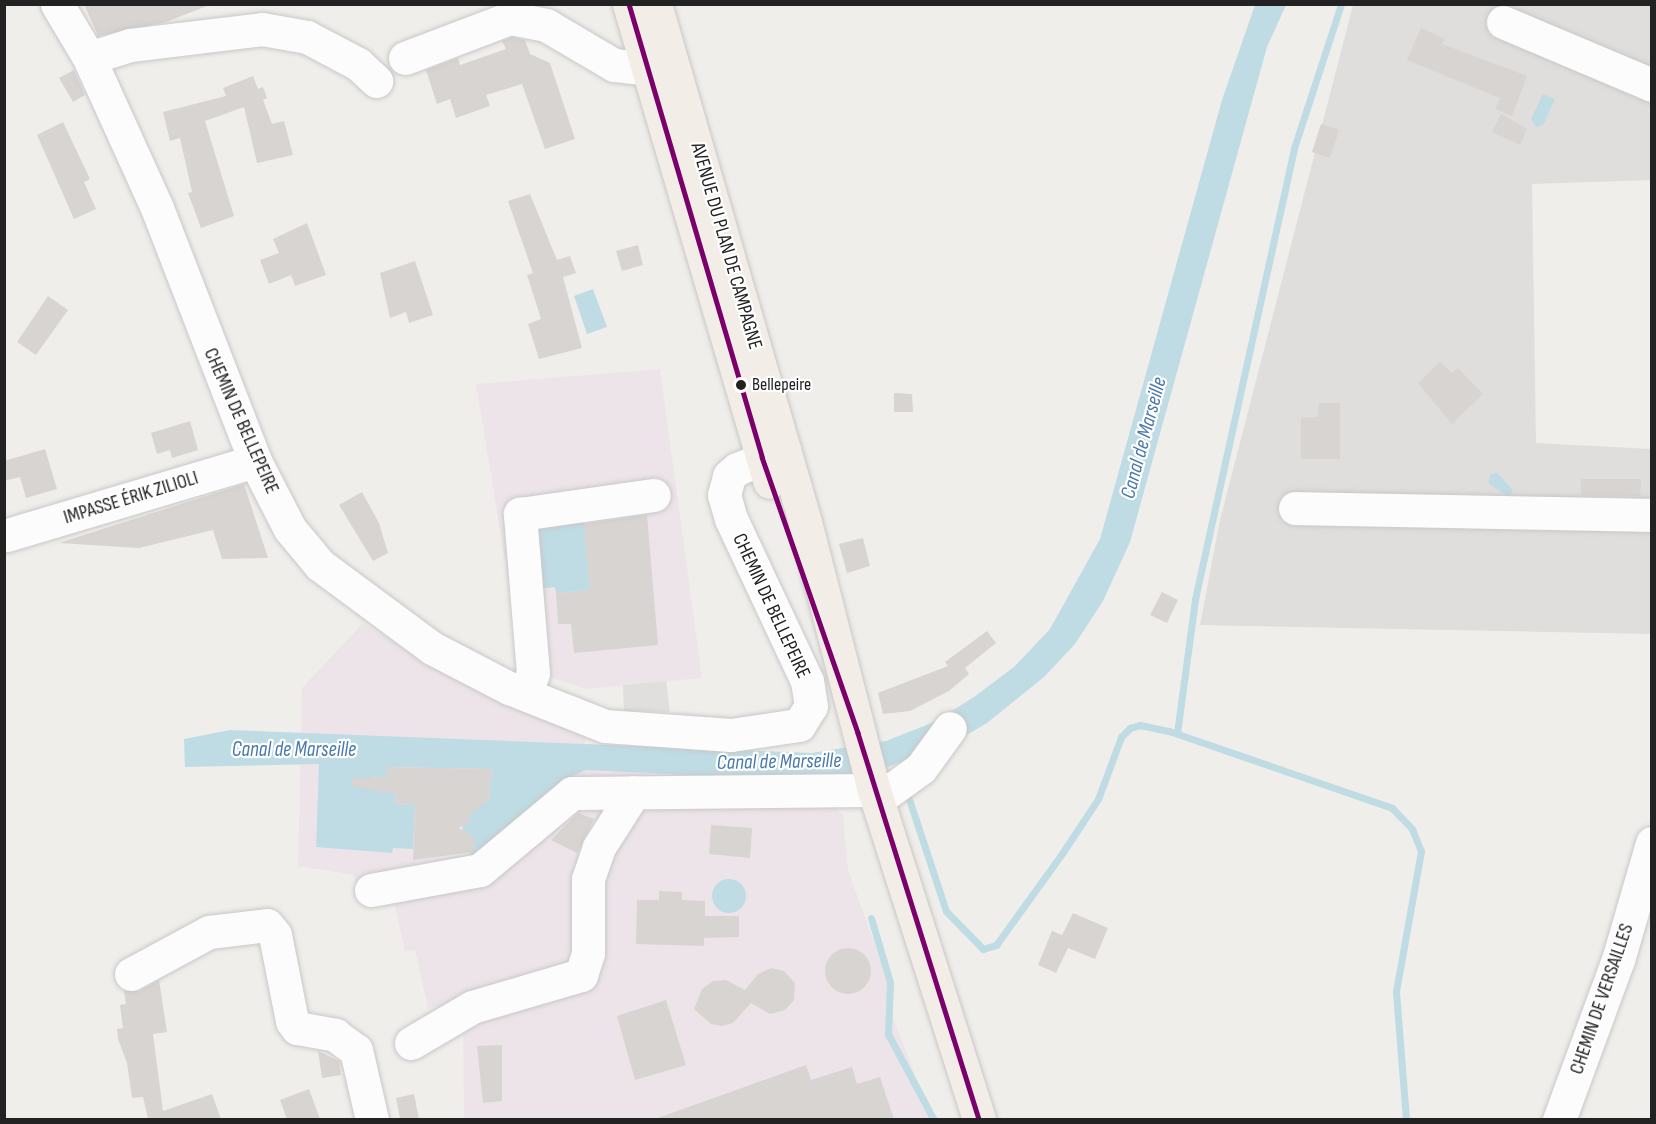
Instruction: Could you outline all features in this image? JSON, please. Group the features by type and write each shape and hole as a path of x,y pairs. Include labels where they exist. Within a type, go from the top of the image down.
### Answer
{"main road":[{"name":"AVENUE DU PLAN DE CAMPAGNE","path":"629,4 773,454 874,789 978,1117"},
{"name":"AVENUE DU PLAN DE CAMPAGNE","path":"655,4 773,454"}],"street":[{"name":"CHEMIN DE BELLEPEIRE","path":"57,4 89,58 157,208 255,461 290,529 320,566 432,648 526,694 605,726 731,735 792,728 805,720 811,706 807,681 726,508 729,476 773,454"},
{"path":"405,58 489,14 533,21 614,65 650,69"},
{"path":"1503,22 1652,85"},
{"path":"89,58 130,45 262,29 307,37 358,64 376,81"},
{"name":"IMPASSE ÉRIK ZILIOLI","path":"7,535 255,461"},
{"path":"526,694 533,673 520,514 654,495"},
{"path":"1295,508 1652,515"},
{"path":"371,890 480,870 572,794 634,792 797,795 874,789 921,768 950,728"},
{"path":"411,1043 472,1007 582,975 588,953 588,879 598,847 634,792"},
{"name":"CHEMIN DE VERSAILLES","path":"1559,1119 1618,960 1652,843"},
{"path":"131,974 209,932 267,924 275,935 292,1021 297,1028 335,1035 356,1050 372,1119"}],"shaded area":[{"path":"1353,5 1651,5 1651,180 1532,184 1536,443 1651,449 1651,634 1200,625 1220,520"},
{"path":"660,369 702,678 587,689 523,669 476,384"},
{"path":"363,623 449,676 503,701 540,712 585,736 585,769 778,779 824,797 843,815 848,870 887,978 887,1002 932,1119 464,1119 463,1001 428,1008 415,950 405,951 394,902 361,906 354,875 298,866 302,688"},
{"path":"666,681 670,712 624,711 623,685"}],"water":[{"name":"Canal de Marseille","path":"1255,5 1286,5 1267,47 1130,542 1103,601 1075,644 1044,677 987,723 953,743 869,774 797,780 586,770 564,780 484,853 471,855 462,834 463,822 472,821 462,819 489,799 492,769 387,767 387,777 373,777 377,789 396,794 395,804 415,805 413,849 393,848 392,853 316,847 319,764 185,767 184,739 230,730 812,753 886,741 934,722 974,697 1014,667 1050,629 1100,539 1222,100"},
{"path":"1543,94 1555,99 1543,125 1536,127 1531,119"},
{"path":"593,289 607,327 587,334 574,296"},
{"path":"1497,473 1513,490 1509,497 1489,484 1490,474"},
{"path":"584,514 590,590 556,593 555,587 537,589 532,526"},
{"path":"729,879 741,884 746,896 741,908 729,913 717,908 712,896 717,884"}],"building":[{"path":"84,4 207,4 207,6 166,22 98,36"},
{"path":"1421,28 1445,39 1442,44 1527,76 1512,116 1495,109 1500,98 1407,60"},
{"path":"512,37 525,40 530,54 550,63 575,139 545,149 522,84 486,95 490,106 456,118 450,99 437,104 426,70 458,58 460,65 506,49 502,41"},
{"path":"74,70 85,95 73,102 59,78"},
{"path":"253,76 258,89 263,87 267,98 263,100 272,124 284,121 293,155 257,163 244,107 205,121 234,216 201,228 188,193 192,192 180,138 170,141 163,112 226,96 223,88"},
{"path":"1501,114 1527,129 1520,145 1492,132"},
{"path":"63,122 90,179 84,182 96,209 74,219 37,135"},
{"path":"1321,124 1339,130 1330,158 1312,152"},
{"path":"530,194 557,260 570,256 576,273 563,277 582,348 539,359 528,324 541,319 527,275 533,273 508,201"},
{"path":"307,223 326,275 295,286 291,275 269,284 260,260 279,253 273,239"},
{"path":"638,245 643,265 622,271 616,251"},
{"path":"415,261 433,315 409,323 406,312 390,318 380,273"},
{"path":"48,296 68,310 36,355 17,342"},
{"path":"1440,361 1452,373 1458,368 1483,394 1452,424 1418,383"},
{"path":"894,393 912,394 913,412 894,412"},
{"path":"1319,403 1340,403 1340,459 1301,459 1301,418 1318,417"},
{"path":"190,421 198,450 172,458 170,450 157,454 151,433"},
{"path":"45,449 57,489 26,498 20,477 4,481 4,461"},
{"path":"1581,479 1641,479 1640,496 1581,495"},
{"path":"244,484 268,558 222,559 213,530 139,548 59,543"},
{"path":"362,492 379,523 388,553 373,561 339,505"},
{"path":"647,515 658,645 574,653 571,624 558,624 556,593 590,590 584,524"},
{"path":"863,538 870,566 847,573 839,544"},
{"path":"1162,592 1178,600 1167,623 1150,615"},
{"path":"987,631 996,643 965,668 969,674 949,691 910,711 883,714 878,693 948,666 945,662"},
{"path":"387,767 492,769 489,799 466,818 473,821 458,828 475,838 472,852 413,860 415,805 395,804 396,794 351,786 352,778 387,777"},
{"path":"578,813 594,819 577,853 551,840"},
{"path":"711,825 752,828 750,858 709,854"},
{"path":"659,891 682,892 682,900 705,901 705,916 739,916 739,937 704,938 704,946 636,944 637,900 659,900"},
{"path":"1073,913 1108,928 1095,959 1068,948 1056,973 1038,965 1052,931 1062,935"},
{"path":"848,948 864,955 871,971 864,987 848,994 832,987 825,971 832,955"},
{"path":"771,968 784,971 795,983 794,1000 785,1010 770,1014 751,1003 733,1023 722,1026 711,1024 694,1009 702,989 713,981 726,980 745,990 758,974"},
{"path":"159,980 167,1032 153,1034 163,1111 212,1094 221,1119 148,1119 143,1097 132,1098 127,1063 118,1039 117,1029 123,1028 120,1005 126,1004 124,991 139,991"},
{"path":"666,1000 686,1065 635,1080 617,1016"},
{"path":"502,1045 502,1101 483,1103 477,1046"},
{"path":"318,1051 339,1061 341,1075 322,1078"},
{"path":"806,1065 811,1080 852,1067 857,1084 880,1077 894,1119 655,1119"},
{"path":"309,1089 320,1119 287,1119 280,1100"},
{"path":"414,1094 419,1119 400,1119 396,1098"}],"waterway":[{"path":"1177,733 1195,599 1294,148 1341,4"},
{"path":"909,799 946,911 983,949 996,945 1063,852 1098,799 1121,737 1130,728 1140,725 1169,731 1392,808 1412,829 1421,851 1396,992 1406,1120"},
{"path":"871,918 890,982 888,1034 934,1120"}],"transit line":[{"path":"629,4 762,457 858,733 979,1120"}],"place":[{"name":"Bellepeire","path":"741,385"}]}
